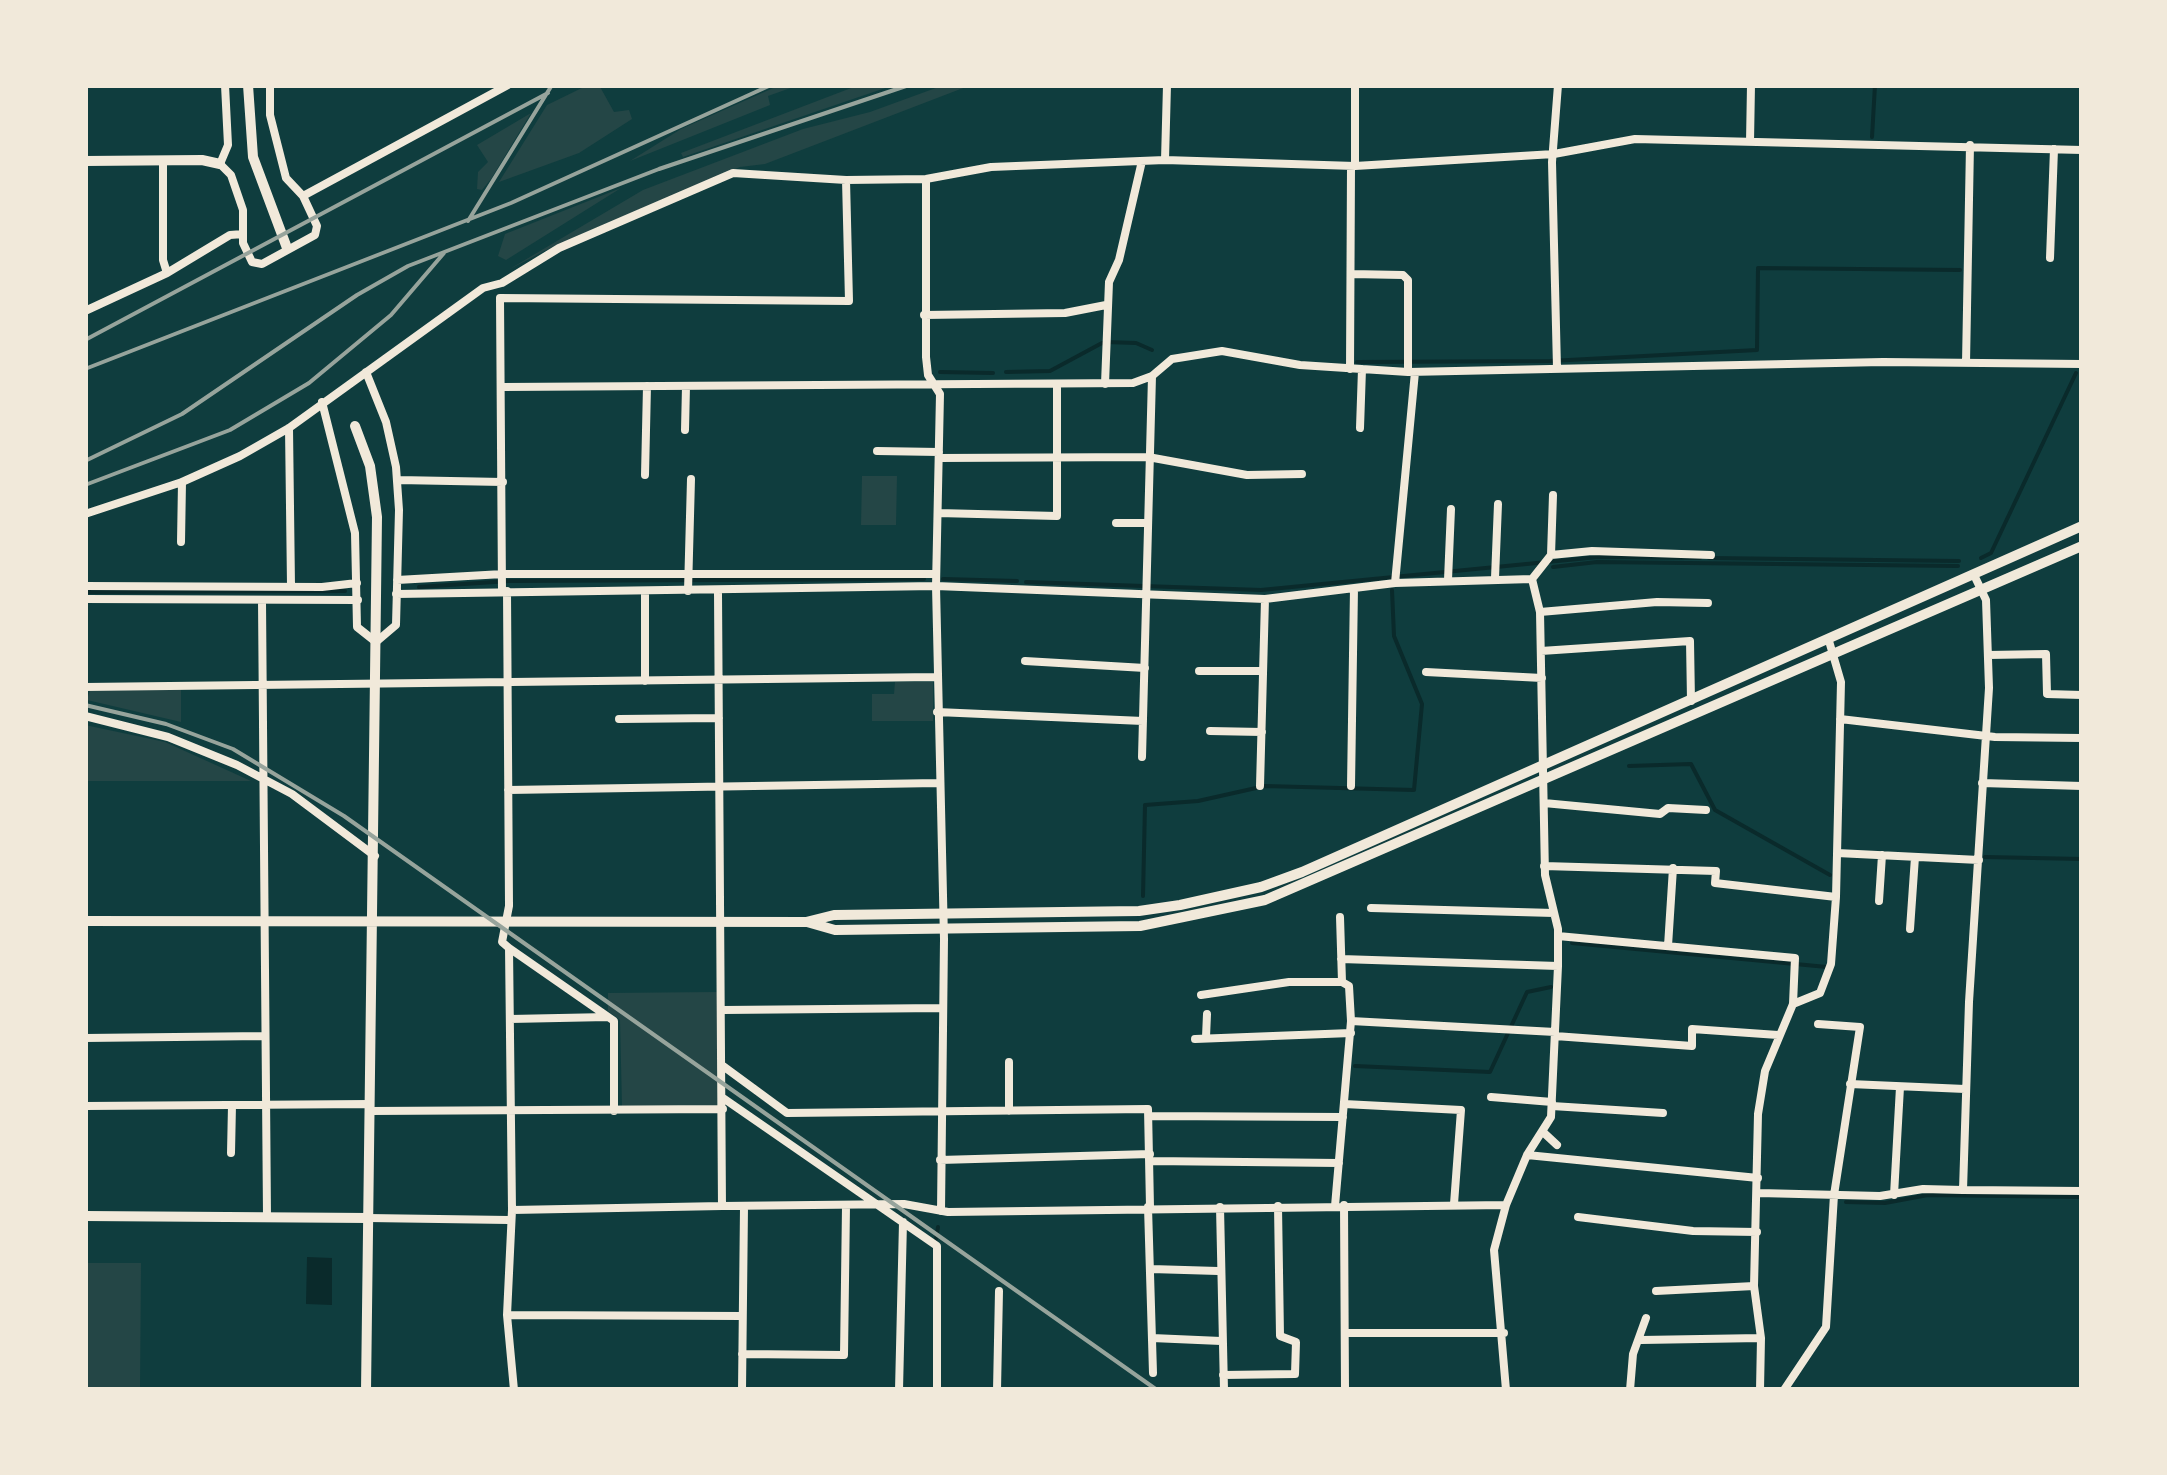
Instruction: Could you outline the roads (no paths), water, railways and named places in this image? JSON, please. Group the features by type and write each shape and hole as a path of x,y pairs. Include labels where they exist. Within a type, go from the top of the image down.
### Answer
{"street":[{"path":"220,164 228,145 225,85"},
{"path":"248,85 254,157 287,248"},
{"path":"85,161 220,164 230,174 243,210 243,234 252,262 262,264 316,235 317,226 303,196 286,178 276,148 270,85"},
{"path":"1165,160 1166,85"},
{"path":"1350,369 1355,85"},
{"path":"1557,363 1554,154 1558,85"},
{"path":"1750,142 1751,85"},
{"path":"303,196 510,86"},
{"path":"85,526 85,514 182,482 289,428 484,288 502,283 559,248 733,173 846,180 926,178 991,167 1165,160 1353,166 1554,154 1634,139 2082,150"},
{"path":"1966,363 1970,146"},
{"path":"2050,258 2054,149"},
{"path":"163,161 163,260 167,273"},
{"path":"1105,384 1106,305 1142,161"},
{"path":"926,178 924,315 928,375 940,394 936,574 944,1008 940,1212"},
{"path":"500,298 850,301 846,180"},
{"path":"85,311 167,273 230,235 243,234"},
{"path":"1352,274 1403,275 1408,280 1410,368 1395,579"},
{"path":"502,283 508,790 506,923 502,942 614,1021 614,1111"},
{"path":"924,315 1064,313 1106,305"},
{"path":"503,387 1134,384 1152,376 1172,359 1222,350 1300,366 1362,370 1557,363 2082,364"},
{"path":"1360,428 1362,370"},
{"path":"366,372 386,422 398,480 396,625 376,642"},
{"path":"1142,757 1152,376"},
{"path":"938,513 1057,516 1057,384"},
{"path":"645,475 647,386"},
{"path":"685,430 686,386"},
{"path":"322,402 337,466 349,494 358,582 357,627 376,642"},
{"path":"355,426 370,466 377,517 366,1390"},
{"path":"289,428 291,586"},
{"path":"877,451 1057,458 1148,457 1246,476 1302,474"},
{"path":"688,583 692,479"},
{"path":"398,480 503,482"},
{"path":"181,542 182,482"},
{"path":"1532,580 1549,557 1553,495"},
{"path":"1495,571 1498,504"},
{"path":"1448,575 1450,509"},
{"path":"1116,523 1146,524"},
{"path":"85,920 806,922 834,915 1097,912 1180,905 1302,872 2081,530"},
{"path":"806,922 835,930 1098,927 1223,911 1307,885 2082,546"},
{"path":"1549,557 1592,551 1710,555"},
{"path":"396,594 503,583 646,592 688,583 718,592 936,586 1146,588 1265,598 1395,579 1495,571 1532,580"},
{"path":"396,580 688,583 936,574"},
{"path":"1963,1190 1988,655 1982,590 1975,577"},
{"path":"1506,1390 1504,1333 1494,1261 1506,1205 1527,1155 1544,1132 1552,1104 1558,966 1558,936 1544,866 1540,612 1532,580"},
{"path":"85,586 291,586 358,582"},
{"path":"1351,786 1354,588"},
{"path":"645,681 646,592"},
{"path":"718,592 722,1206"},
{"path":"1260,786 1265,598"},
{"path":"85,599 358,600"},
{"path":"262,601 268,1216"},
{"path":"1540,612 1657,602 1708,602"},
{"path":"1887,615 1894,629"},
{"path":"1792,1004 1820,993 1830,967 1836,897 1841,672 1830,640"},
{"path":"1541,651 1690,641 1692,701 1697,714"},
{"path":"1988,655 2046,654 2047,694 2082,695"},
{"path":"1026,661 1145,668"},
{"path":"1768,668 1774,681"},
{"path":"1199,670 1263,671"},
{"path":"1426,672 1542,678"},
{"path":"85,687 936,678"},
{"path":"937,712 1144,720"},
{"path":"85,716 168,737 292,794 375,856"},
{"path":"620,719 719,718"},
{"path":"1840,719 1986,735 2082,738"},
{"path":"1210,732 1262,732"},
{"path":"1607,738 1613,752"},
{"path":"508,790 938,783"},
{"path":"1982,783 2082,786"},
{"path":"1471,798 1476,811"},
{"path":"1544,804 1660,814 1668,808 1706,810"},
{"path":"1395,832 1400,845"},
{"path":"1837,853 1979,860"},
{"path":"1879,900 1882,856"},
{"path":"1910,930 1915,857"},
{"path":"1544,866 1716,871 1716,884 1836,897"},
{"path":"1668,946 1673,868"},
{"path":"1219,897 1223,911"},
{"path":"1180,905 1183,919"},
{"path":"1371,908 1554,913"},
{"path":"1055,912 1055,928"},
{"path":"1097,912 1098,927"},
{"path":"983,913 984,928"},
{"path":"1340,917 1342,982"},
{"path":"1558,936 1795,958 1792,1004 1761,1087 1754,1286 1761,1338 1760,1390"},
{"path":"509,948 508,1315 514,1390"},
{"path":"1340,960 1558,966"},
{"path":"1201,995 1289,982 1342,982 1349,986 1351,1033 1339,1162 1347,1333 1345,1390"},
{"path":"723,1010 944,1008"},
{"path":"1206,1036 1207,1014"},
{"path":"510,1019 608,1017"},
{"path":"1351,1022 1509,1030 1692,1046 1692,1029 1778,1035"},
{"path":"1784,1390 1826,1327 1834,1195 1860,1027 1818,1024"},
{"path":"1195,1039 1351,1033"},
{"path":"85,1038 264,1036"},
{"path":"1009,1062 1009,1110"},
{"path":"723,1066 787,1112 1148,1109 1153,1373"},
{"path":"1850,1084 1965,1089"},
{"path":"1894,1195 1900,1087"},
{"path":"1491,1097 1663,1113"},
{"path":"723,1098 937,1246 938,1390"},
{"path":"1344,1104 1461,1110 1454,1204"},
{"path":"85,1106 723,1109"},
{"path":"232,1106 232,1153"},
{"path":"1150,1116 1343,1118"},
{"path":"1544,1132 1557,1145"},
{"path":"1527,1155 1758,1178"},
{"path":"940,1160 1150,1158 1339,1162"},
{"path":"1759,1194 1894,1195 1933,1188 2082,1191"},
{"path":"85,1216 368,1218 913,1204 940,1212 1506,1205"},
{"path":"742,1354 844,1354 846,1206"},
{"path":"1223,1375 1295,1374 1296,1342 1280,1336 1278,1206"},
{"path":"742,1390 744,1207"},
{"path":"1220,1207 1218,1271 1224,1390"},
{"path":"1578,1217 1693,1231 1758,1232"},
{"path":"900,1390 903,1222"},
{"path":"1151,1268 1218,1271"},
{"path":"1656,1290 1754,1286"},
{"path":"997,1390 998,1291"},
{"path":"508,1315 742,1316"},
{"path":"1630,1390 1634,1354 1646,1318"},
{"path":"1347,1333 1504,1333"},
{"path":"1152,1338 1222,1341"},
{"path":"1641,1340 1761,1338"}],"waterway":[{"path":"1872,137 1875,85"},
{"path":"1357,362 1550,361 1757,350 1758,268 1960,270"},
{"path":"1106,342 1136,343 1152,350"},
{"path":"1006,372 1050,371 1102,343"},
{"path":"940,372 993,373"},
{"path":"1981,558 1991,553 2076,373"},
{"path":"1026,582 1261,590 1598,557 1700,558"},
{"path":"1709,558 1959,561"},
{"path":"1553,567 1597,562 1958,566"},
{"path":"419,587 509,581 924,579"},
{"path":"943,579 1017,581"},
{"path":"1143,896 1145,805 1198,801 1265,786 1414,790 1422,704 1394,636 1392,590"},
{"path":"85,592 345,591"},
{"path":"1629,766 1691,764 1715,810 1830,875"},
{"path":"1985,857 2082,859"},
{"path":"1572,943 1827,967"},
{"path":"1355,1066 1490,1072 1527,992 1551,987"},
{"path":"1846,1202 1885,1203 1928,1195 2082,1197"},
{"path":"936,1239 938,1227"}],"railway":[{"path":"468,221 552,85"},
{"path":"85,369 511,203 771,85"},
{"path":"85,461 182,414 357,295 408,266 659,169 909,85"},
{"path":"85,340 548,93"},
{"path":"85,485 230,430 309,383 391,315 444,253"},
{"path":"85,705 166,724 233,749 344,816 1157,1390"}]}
